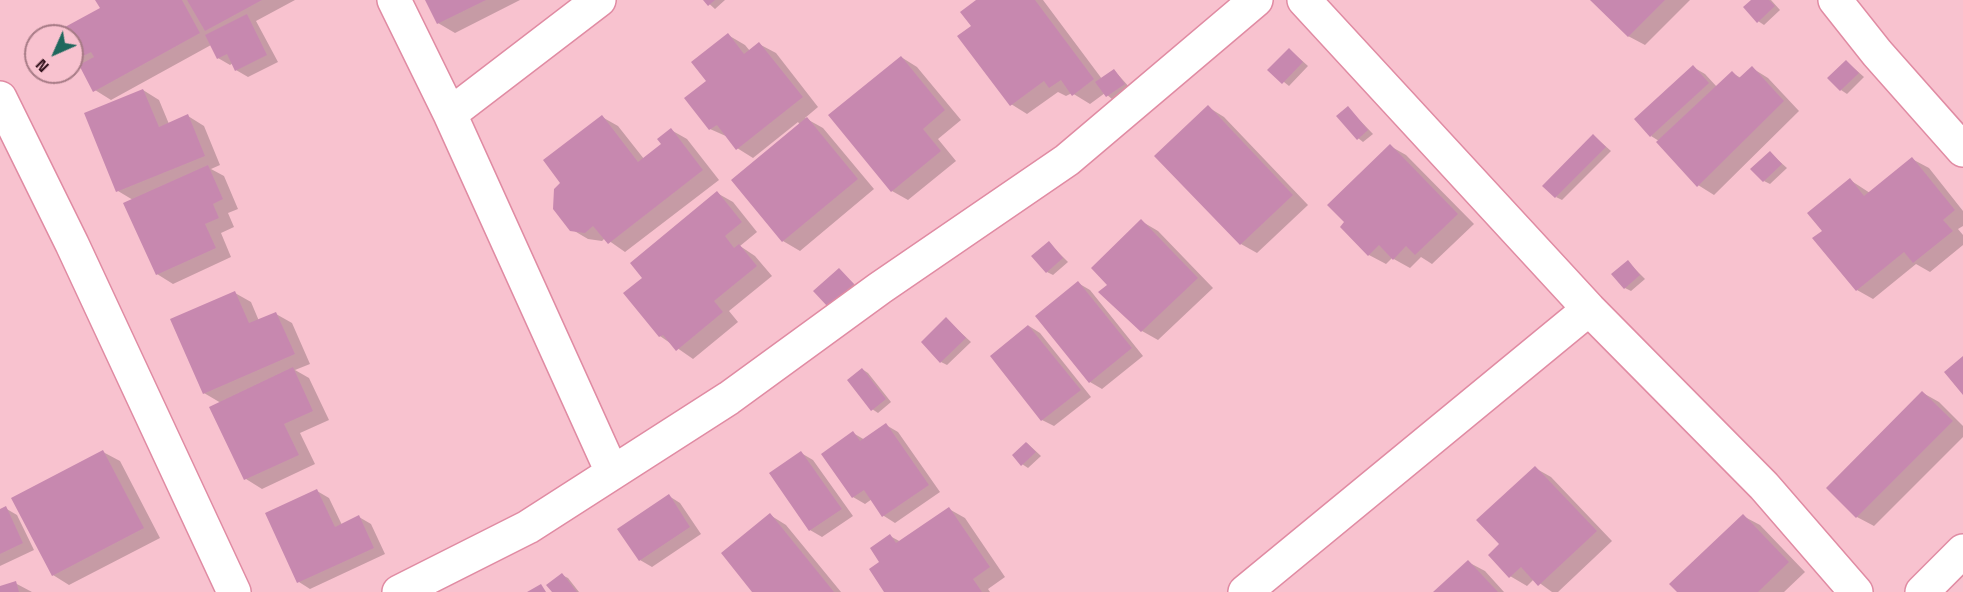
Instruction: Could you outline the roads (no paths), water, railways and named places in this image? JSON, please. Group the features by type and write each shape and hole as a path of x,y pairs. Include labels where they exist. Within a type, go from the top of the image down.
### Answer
{"street":[{"path":"394,0 450,114 612,472"},
{"path":"450,114 599,0"},
{"path":"399,592 528,527 729,398 880,288 1067,160 1257,0"},
{"path":"1304,0 1589,309 1764,486 1856,592"},
{"path":"1835,0 1877,54 1963,150"},
{"path":"0,98 72,244 234,592"},
{"path":"1245,592 1589,309"},
{"path":"1922,592 1963,551"}]}
